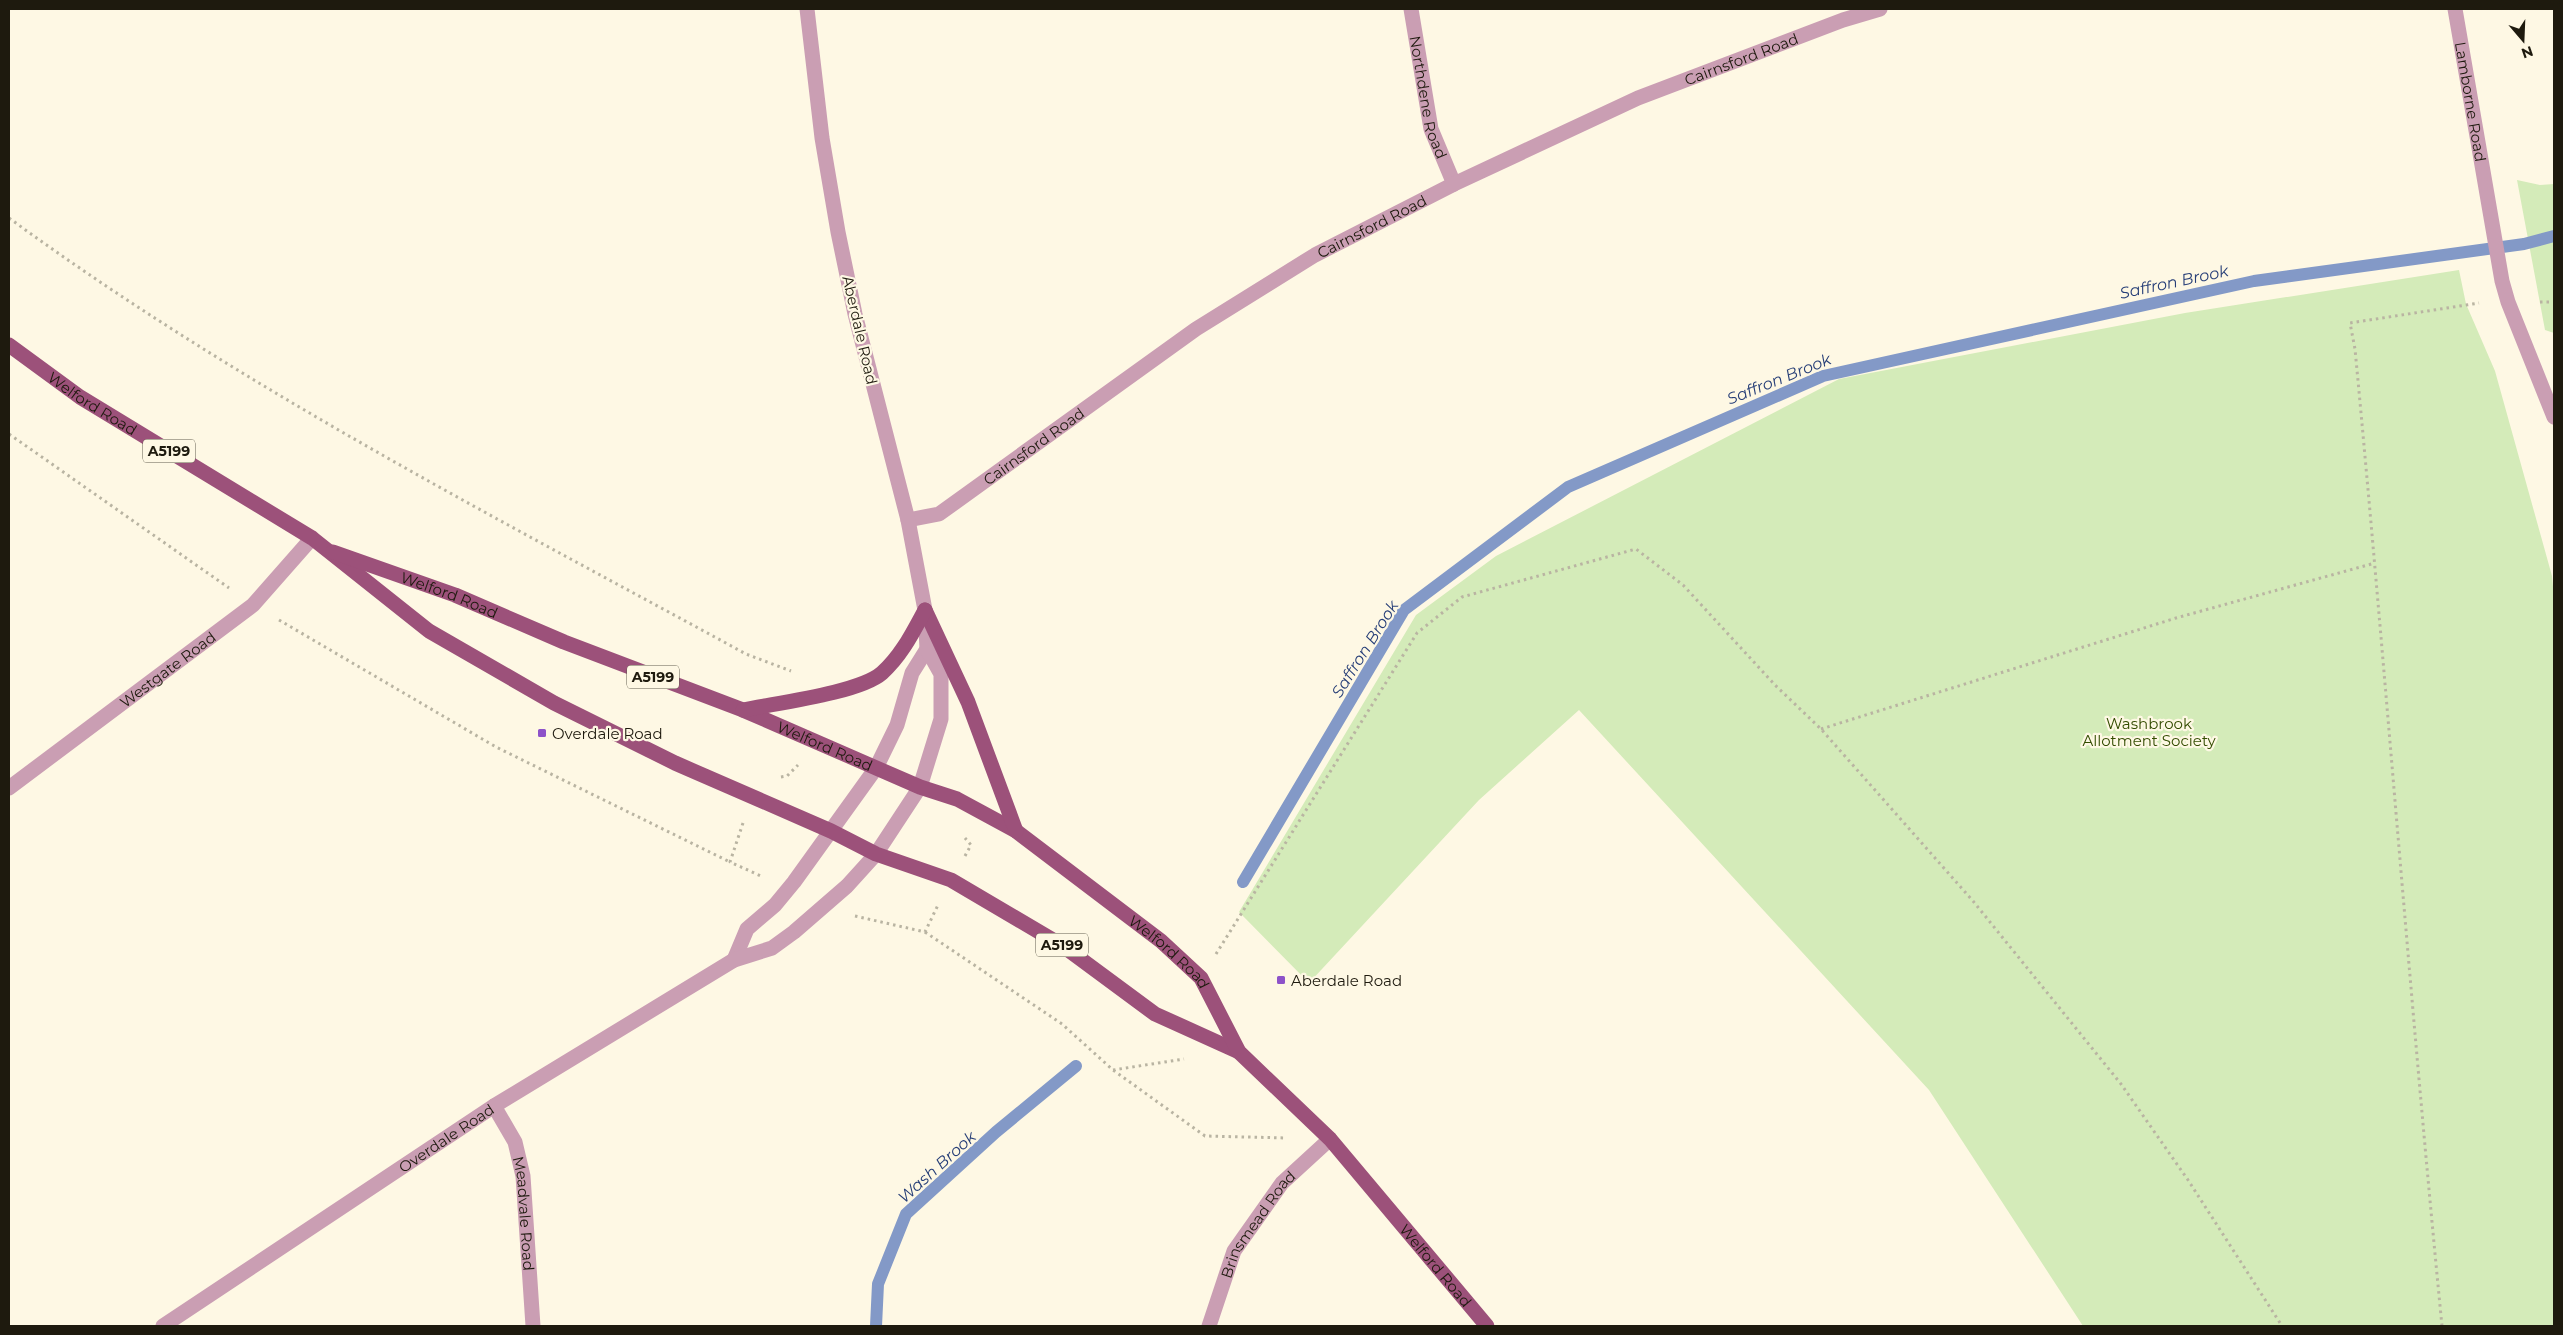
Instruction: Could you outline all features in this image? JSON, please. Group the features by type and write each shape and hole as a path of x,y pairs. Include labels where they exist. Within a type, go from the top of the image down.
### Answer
{"main road":[{"name":"Welford Road","path":"9,345 80,397 333,552 429,631 554,703 675,763 832,831 876,854 951,880 1063,946 1155,1014 1239,1052"},
{"name":"Welford Road","path":"333,552 456,595 564,642 743,710 920,788 957,799 1016,831 1161,941 1201,978 1239,1052 1330,1139 1487,1326"},
{"path":"743,710 847,690 881,674 900,654 926,610"},
{"path":"926,610 968,702 1016,831"}],"street":[{"name":"Aberdale Road","path":"807,9 822,138 838,232 855,314 908,520 926,610 927,649 941,674 941,719 920,788 876,854"},
{"name":"Northdene Road","path":"1411,9 1431,129 1454,184"},
{"name":"Cairnsford Road","path":"908,520 939,514 1196,329 1315,256 1454,184 1638,98 1844,20 1880,9"},
{"name":"Lamborne Road","path":"2455,9 2502,281 2508,302 2554,417"},
{"name":"Westgate Road","path":"9,788 253,605 312,538"},
{"path":"734,960 747,929 775,905 832,831 876,768 897,725 912,673 927,649"},
{"name":"Overdale Road","path":"163,1326 494,1106 734,960 772,948 794,932 847,886 876,854"},
{"name":"Meadvale Road","path":"494,1106 515,1142 523,1176 533,1326"},
{"name":"Brinsmead Road","path":"1209,1326 1234,1251 1282,1183 1330,1139"}],"path":[{"path":"9,218 56,252 198,347 343,434 746,654"},
{"path":"2442,1326 2422,1120 2375,563 2355,349 2350,323 2466,304 2508,302"},
{"path":"9,434 253,605 496,747 730,862"},
{"path":"1201,978 1417,633 1462,597 1636,549 1683,585 1775,685 1821,729 1974,901 2120,1084 2188,1180 2282,1326"},
{"path":"1821,729 2176,618 2375,563"},
{"path":"924,932 1062,1024 1113,1070 1205,1136 1330,1139"},
{"path":"1113,1070 1191,1058"}],"green space":[{"path":"2517,180 2540,185 2554,184 2554,333 2545,330"},
{"name":"Washbrook Allotment Society","path":"2459,270 2466,304 2495,371 2552,576 2554,597 2554,1326 2083,1326 1929,1090 1579,710 1479,800 1309,983 1239,912 1416,615 1496,556 1839,379 2185,313"}],"waterway":[{"name":"Saffron Brook","path":"1243,882 1404,610 1568,487 1823,376 2254,281 2524,244 2554,236"},
{"name":"Wash Brook","path":"876,1326 878,1284 906,1214 996,1132 1076,1066"}],"place":[{"name":"Overdale Road","path":"542,733"},
{"name":"Aberdale Road","path":"1281,980"}]}
